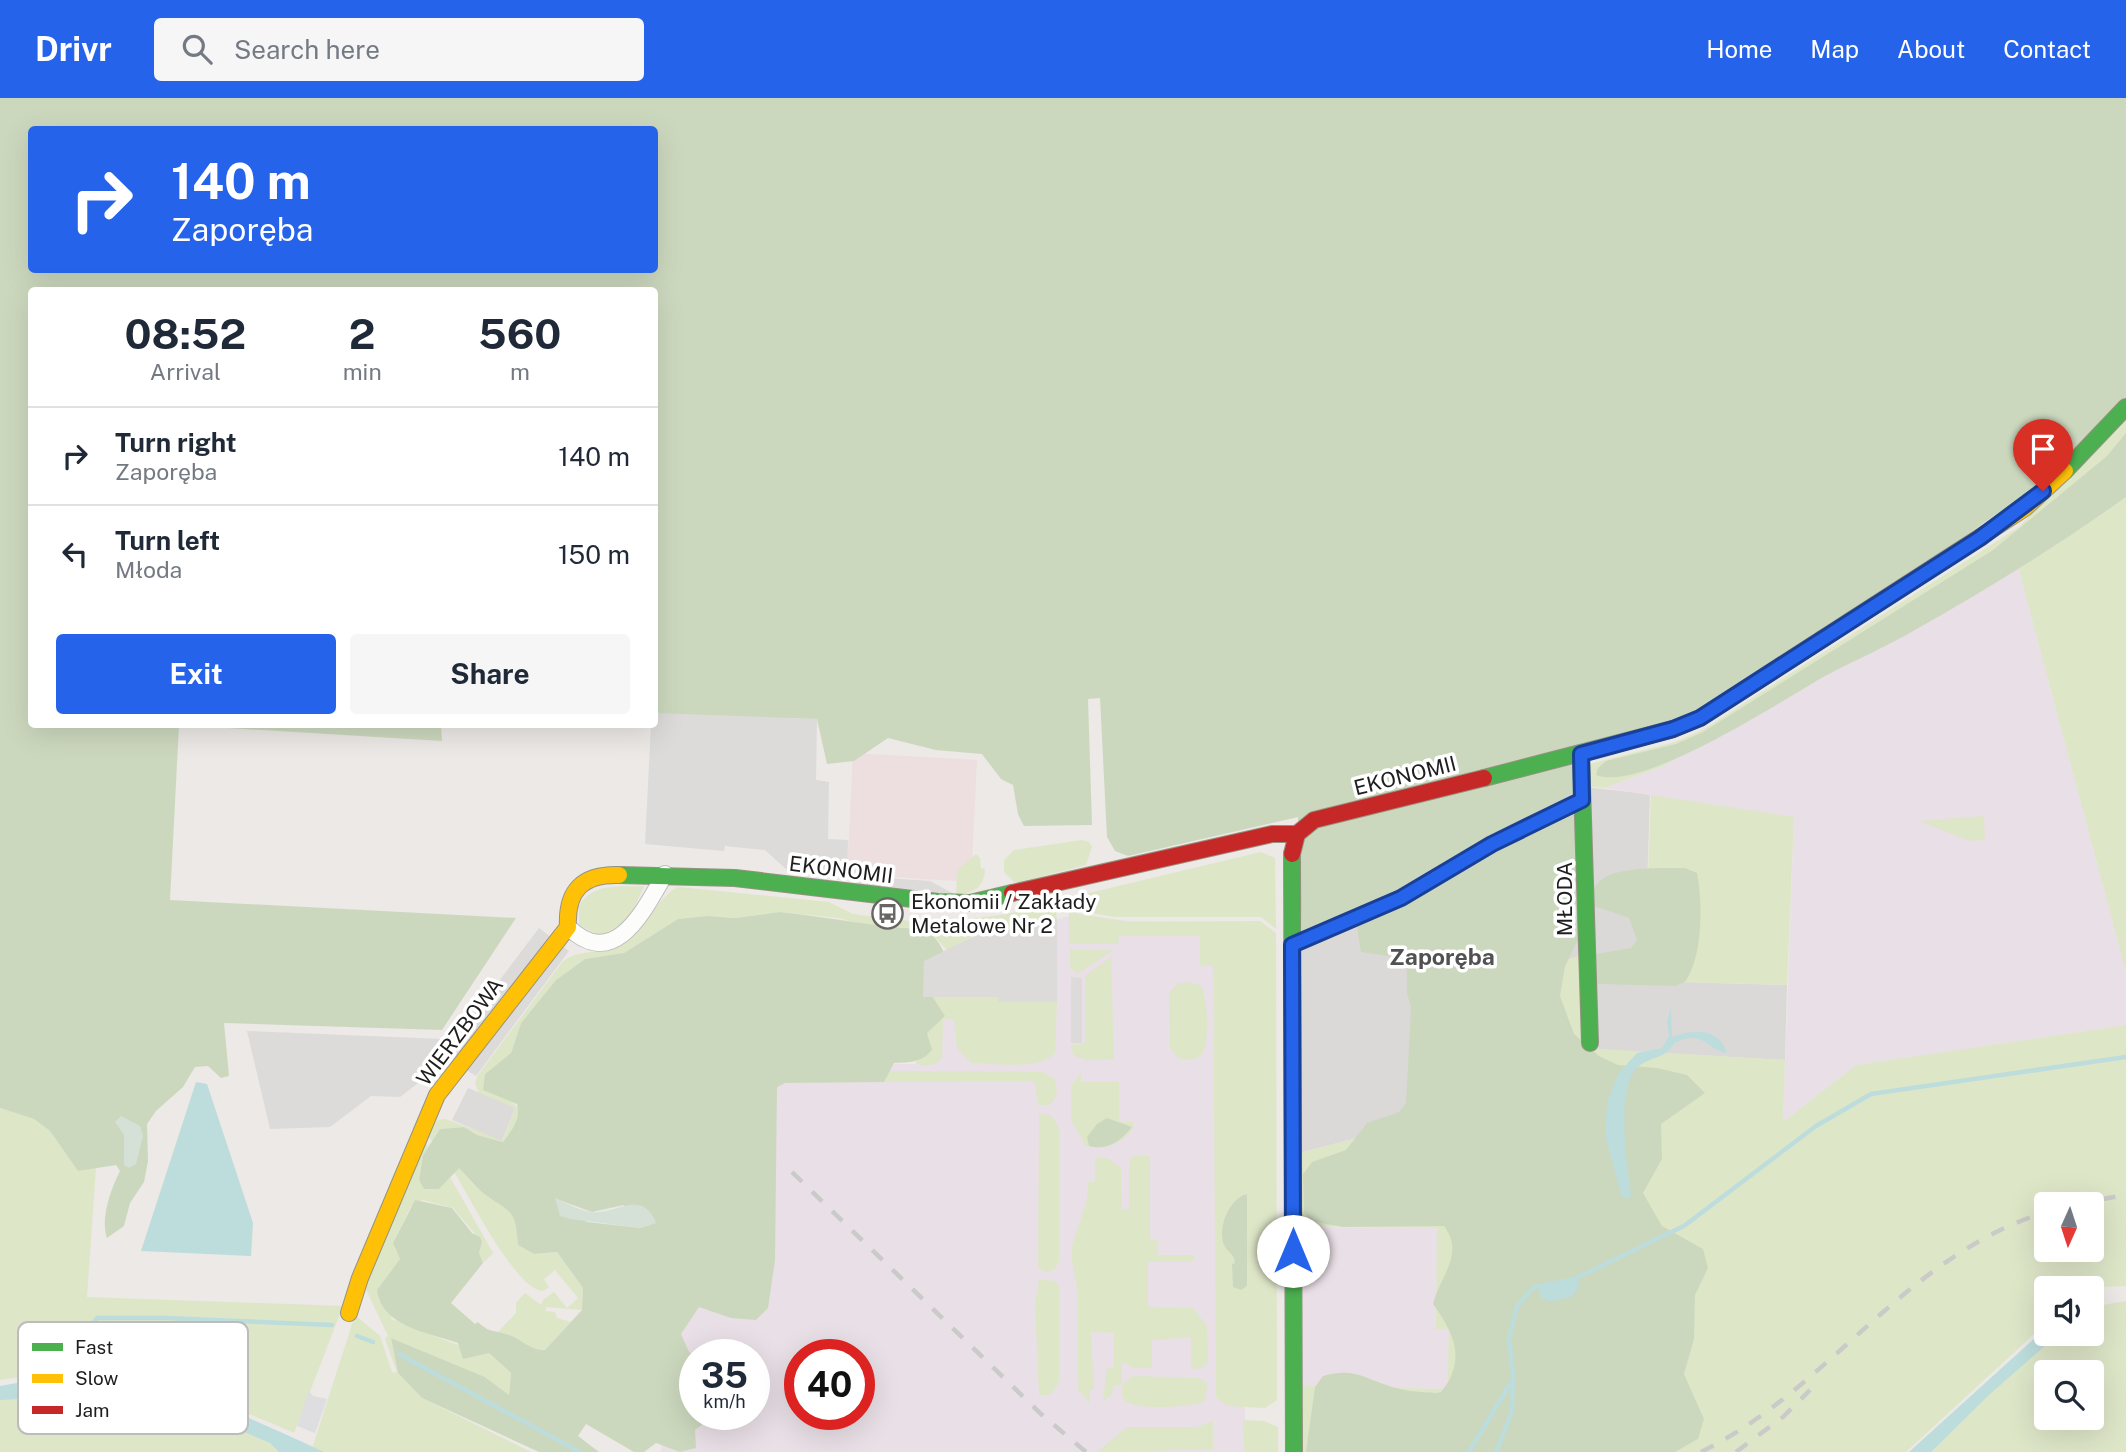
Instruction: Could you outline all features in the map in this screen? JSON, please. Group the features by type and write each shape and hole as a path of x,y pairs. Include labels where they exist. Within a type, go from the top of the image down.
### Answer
{"street":[{"name":"EKONOMII","path":"597,874 735,878 926,901 970,903 1272,834 1297,834 1314,820 1673,729 1700,718 2025,508 2079,458 2126,407"},
{"name":"MŁODA","path":"1581,754 1590,1043"},
{"path":"1292,945 1401,898 1492,844 1582,800"},
{"path":"1294,1452 1292,853 1297,834"},
{"name":"WIERZBOWA","path":"349,1312 360,1278 437,1095 568,927 567,907 574,891 597,874"},
{"path":"568,927 590,942 607,942 621,937 631,927 665,874"}],"shaded area":[{"path":"2017,563 2126,972 2126,1025 1856,1065 1783,1122 1794,818 1604,788 1661,767"},
{"path":"658,713 817,719 816,780 829,782 828,839 848,840 847,876 787,870 765,850 725,846 724,851 645,844 651,728 658,728"},
{"path":"853,753 977,760 971,882 847,874"},
{"path":"1584,787 1650,794 1644,981 1787,985 1785,1060 1585,1049 1448,1114 1292,1155 1293,947"},
{"path":"871,877 930,881 956,895 851,886"},
{"path":"1075,914 1128,921 1243,922 1245,1452 661,1452 667,1361 766,1083 828,1065 916,1064 924,961 975,936 1040,925"},
{"path":"1057,919 1057,1002 999,1002 998,997 923,997 924,961 975,936"},
{"path":"539,928 569,951 476,1076 455,1063 459,1057 447,1050"},
{"path":"1071,977 1082,978 1082,1043 1071,1043"},
{"path":"247,1031 443,1039 442,1047 418,1083 400,1097 371,1096 330,1127 270,1129"},
{"path":"468,1088 515,1108 502,1141 452,1120"},
{"path":"121,1116 140,1126 143,1136 136,1164 129,1168 124,1165 124,1135 115,1122"},
{"path":"555,1198 592,1212 636,1205 650,1213 656,1223 641,1228 570,1219 560,1216"},
{"path":"1299,1227 1437,1228 1436,1329 1449,1330 1447,1389 1301,1386"},
{"path":"309,1391 313,1396 327,1399 315,1433 297,1426"}],"green space":[{"path":"0,98 2126,98 2126,398 2047,480 1700,716 1580,753 1574,816 1581,934 1565,966 1560,996 1574,1034 1599,1056 1618,1065 1657,1068 1687,1075 1705,1093 1661,1124 1662,1159 1643,1193 1662,1226 1703,1249 1708,1268 1695,1295 1694,1339 1684,1374 1704,1419 1698,1439 1675,1452 1306,1452 1315,1387 1323,1376 1351,1373 1397,1388 1441,1392 1454,1369 1455,1347 1447,1325 1433,1304 1452,1256 1450,1236 1444,1226 1343,1227 1310,1221 1304,1212 1303,1174 1312,1162 1346,1150 1367,1123 1399,1112 1406,1103 1411,1008 1407,993 1407,959 1361,952 1355,916 1302,937 1298,817 1128,856 1115,851 1107,837 1100,698 1088,699 1092,825 1024,826 1018,814 1013,785 1001,779 982,754 936,750 888,738 854,761 827,764 817,719 658,715 658,287 28,287 28,728 179,728 170,900 516,918 442,1030 224,1023 229,1076 221,1078 208,1066 195,1067 183,1087 156,1111 147,1124 148,1161 144,1182 130,1203 124,1226 107,1238 106,1213 120,1171 116,1165 78,1171 50,1131 34,1119 0,1108"},
{"path":"2126,410 2126,972 2017,563 1661,767 1604,788 1583,786 1582,766 1675,742 1704,729 2019,527"},
{"path":"2126,433 2126,497 2049,549 1893,642 1825,676 1711,742 1645,771 1617,777 1596,775 1598,768 1606,761 1676,744 1703,732 1993,550 2107,456"},
{"path":"228,728 441,728 442,741"},
{"path":"1651,795 1794,817 1787,985 1644,981"},
{"path":"1984,816 1985,840 1970,841 1919,821"},
{"path":"1082,840 1089,842 1092,847 1086,865 1015,883 1004,872 1004,860 1014,850"},
{"path":"1261,852 1275,858 1276,929 1261,917 1114,917 1070,909 1072,897"},
{"path":"976,854 980,858 981,868 985,869 982,881 972,891 956,895 957,870"},
{"path":"1685,868 1697,873 1701,914 1695,959 1685,982 1675,986 1597,984 1596,954 1631,948 1637,940 1629,918 1594,906 1593,892 1599,882 1610,875 1625,871"},
{"path":"644,886 628,918 616,929 598,934 579,925 579,906 592,893 608,887"},
{"path":"678,887 829,902 853,914 935,924 1007,914 1054,903 1057,919 975,936 947,950 927,929 864,925 838,918 780,912 735,918 707,916 678,919 624,953 585,959 556,980 521,1023 511,1053 485,1074 519,1109 516,1125 503,1142 477,1135 464,1127 440,1129 432,1141 425,1132 438,1120 445,1119 503,1140 515,1108 479,1093 475,1083 478,1075 563,961 578,954 610,949 625,943 633,937 663,899"},
{"path":"780,912 890,927 927,929 944,953 943,966 930,993 945,1016 927,1033 932,1050 919,1060 894,1063 884,1082 785,1083 777,1087 775,1260 768,1308 756,1320 731,1318 699,1307 681,1334 683,1339 679,1339 679,1430 695,1430 696,1448 680,1452 656,1443 644,1452 634,1452 586,1424 578,1436 599,1452 539,1452 422,1398 398,1373 391,1338 485,1377 509,1395 511,1373 489,1353 463,1359 458,1343 420,1331 397,1320 387,1312 377,1290 400,1259 393,1243 415,1200 452,1208 472,1233 480,1237 482,1242 479,1253 483,1263 451,1303 475,1324 478,1322 489,1330 545,1350 582,1310 583,1288 557,1252 534,1254 518,1245 516,1225 511,1214 483,1193 459,1168 439,1189 424,1189 419,1180 423,1155 440,1129 464,1127 477,1135 503,1142 517,1120 517,1104 483,1090 485,1074 511,1053 521,1023 556,980 585,959 624,953 678,919 707,916 735,918","holes":["556,1199 592,1212 624,1205 641,1228 587,1222"]},
{"path":"1069,912 1128,922 1260,921 1276,933 1277,1400 1265,1408 1227,1406 1216,1397 1213,966 1200,965 1200,936 1119,936 1118,944 1069,944"},
{"path":"1070,949 1114,950 1077,974 1070,968"},
{"path":"1582,955 1585,1048 1785,1060 1783,1122 1856,1065 2126,1025 2126,1286 2104,1287 2104,1276 2034,1276 2034,1334 1906,1452 1301,1452 1301,1386 1447,1389 1449,1330 1436,1329 1437,1228 1293,1226 1292,1155 1447,1114 1450,994"},
{"path":"1111,957 1114,1059 1087,1060 1074,1056 1070,1046 1085,1043 1085,976"},
{"path":"1187,982 1200,985 1203,990 1207,1021 1203,1051 1198,1058 1189,1059 1178,1058 1170,1048 1169,993 1177,984"},
{"path":"917,997 999,997 999,1002 1057,1002 1055,1053 1047,1059 1027,1064 971,1063 957,1048 954,1019 943,1019 942,1058 927,1066 916,1064"},
{"path":"887,1071 1042,1072 1055,1079 1057,1095 1050,1105 1038,1105 1035,1081 884,1082"},
{"path":"1081,1073 1081,1082 1119,1082 1119,1122 1134,1122 1128,1135 1115,1144 1099,1147 1085,1145 1071,1120 1071,1085"},
{"path":"0,1108 34,1119 50,1131 78,1171 96,1167 87,1297 343,1306 294,1433 248,1414 248,1322 18,1322 18,1378 0,1380"},
{"path":"1039,1114 1051,1115 1059,1128 1059,1262 1054,1270 1046,1272 1038,1268"},
{"path":"1107,1118 1132,1127 1113,1144 1089,1146 1087,1137 1097,1124"},
{"path":"423,1138 428,1146 423,1155 419,1180 424,1189 439,1189 450,1177 493,1253 483,1263 479,1253 482,1242 453,1208 423,1200 411,1206 395,1239 395,1249 400,1258 391,1319 456,1344 489,1353 511,1373 509,1395 485,1377 391,1338 398,1373 422,1398 531,1452 311,1452 355,1315 380,1336 392,1372 397,1373 385,1339 388,1336 365,1287"},
{"path":"1132,1156 1150,1156 1150,1240 1157,1240 1158,1255 1194,1255 1194,1261 1148,1262 1148,1307 1193,1308 1207,1326 1208,1362 1202,1368 1191,1369 1191,1337 1152,1340 1152,1368 1134,1368 1122,1362 1122,1385 1114,1385 1111,1395 1103,1401 1107,1368 1114,1368 1114,1333 1091,1332 1094,1390 1090,1390 1089,1403 1078,1389 1077,1287 1072,1249 1085,1206 1088,1182 1095,1182 1095,1158 1108,1158 1121,1168 1122,1209 1129,1209 1129,1165"},
{"path":"459,1167 479,1190 511,1214 516,1225 518,1245 534,1254 557,1252 583,1288 582,1310 546,1307 546,1311 555,1312 557,1318 571,1322 545,1350 532,1348 497,1333 516,1313 516,1303 525,1293 541,1305 543,1300 554,1292 567,1308 578,1298 555,1270 544,1279 549,1287 543,1291 532,1287 520,1275 494,1240 454,1172"},
{"path":"1247,1194 1247,1286 1241,1290 1233,1287 1232,1264 1235,1263 1224,1245 1222,1231 1230,1208 1235,1201"},
{"path":"1039,1279 1054,1281 1059,1285 1059,1383 1050,1395 1039,1395 1035,1305"},
{"path":"2126,1301 2126,1452 1927,1452 2041,1346 2104,1346 2104,1305"},
{"path":"1134,1376 1199,1378 1208,1384 1204,1402 1162,1407 1130,1403 1124,1400 1122,1389 1127,1380"},
{"path":"18,1394 18,1434 248,1434 248,1428 290,1452 0,1452 0,1396"},
{"path":"1243,1420 1264,1421 1278,1427 1278,1452 1244,1452"},
{"path":"1213,1421 1213,1449 1097,1452 1127,1427 1197,1427"}],"water":[{"path":"1671,1008 1672,1037 1688,1032 1711,1034 1718,1038 1727,1053 1699,1039 1684,1039 1674,1043 1663,1055 1639,1066 1631,1076 1624,1128 1631,1197 1622,1198 1605,1135 1607,1102 1619,1073 1637,1053 1662,1048 1669,1036 1667,1021"},
{"path":"196,1082 207,1084 253,1223 251,1256 141,1251"},
{"path":"1575,1278 1580,1284 1573,1296 1551,1302 1540,1297 1540,1286"},
{"path":"2034,1339 2034,1346 2045,1346 1990,1394 1931,1452 1909,1452"},
{"path":"18,1383 18,1399 0,1400 0,1386"},
{"path":"248,1418 324,1452 279,1452 270,1443 248,1434"}],"waterway":[{"path":"1496,1452 1512,1412 1513,1373 1509,1338 1517,1306 1534,1287 1572,1280 1684,1226 1816,1126 1871,1094 2126,1057"},
{"path":"94,1322 97,1318 166,1318 332,1325"},
{"path":"357,1336 373,1342"},
{"path":"399,1354 580,1452"},
{"path":"1469,1452 1513,1379"}],"railway":[{"path":"792,1172 1041,1414 1086,1452"},
{"path":"2104,1199 2126,1195"},
{"path":"1701,1452 1747,1425 1790,1394 1909,1290 1950,1259 1996,1232 2034,1217"},
{"path":"1736,1452 1783,1417 1810,1390"}],"traffic: fast":[{"path":"2065,471 2126,407"},
{"path":"1484,778 1673,729 1700,718 1822,639"},
{"path":"1581,754 1590,1043"},
{"path":"1292,854 1294,1452"},
{"path":"619,875 735,878 938,902 970,903 1012,893"}],"traffic: slow":[{"path":"1822,639 2025,508 2065,471"},
{"path":"349,1313 360,1278 437,1095 568,927 570,903 579,887 596,878 619,875"}],"traffic: jam":[{"path":"1292,854 1297,834 1314,820 1484,778"},
{"path":"1012,893 1272,834 1297,834"}],"place":[{"name":"Ekonomii / Zakłady Metalowe Nr 2","path":"888,914"}],"district":[{"name":"Zaporęba","path":"1442,957"}],"route":[{"path":"1293,1251 1292,945 1401,898 1492,844 1582,800 1581,754 1673,729 1700,718 1980,538 2025,508 2043,491"}]}
